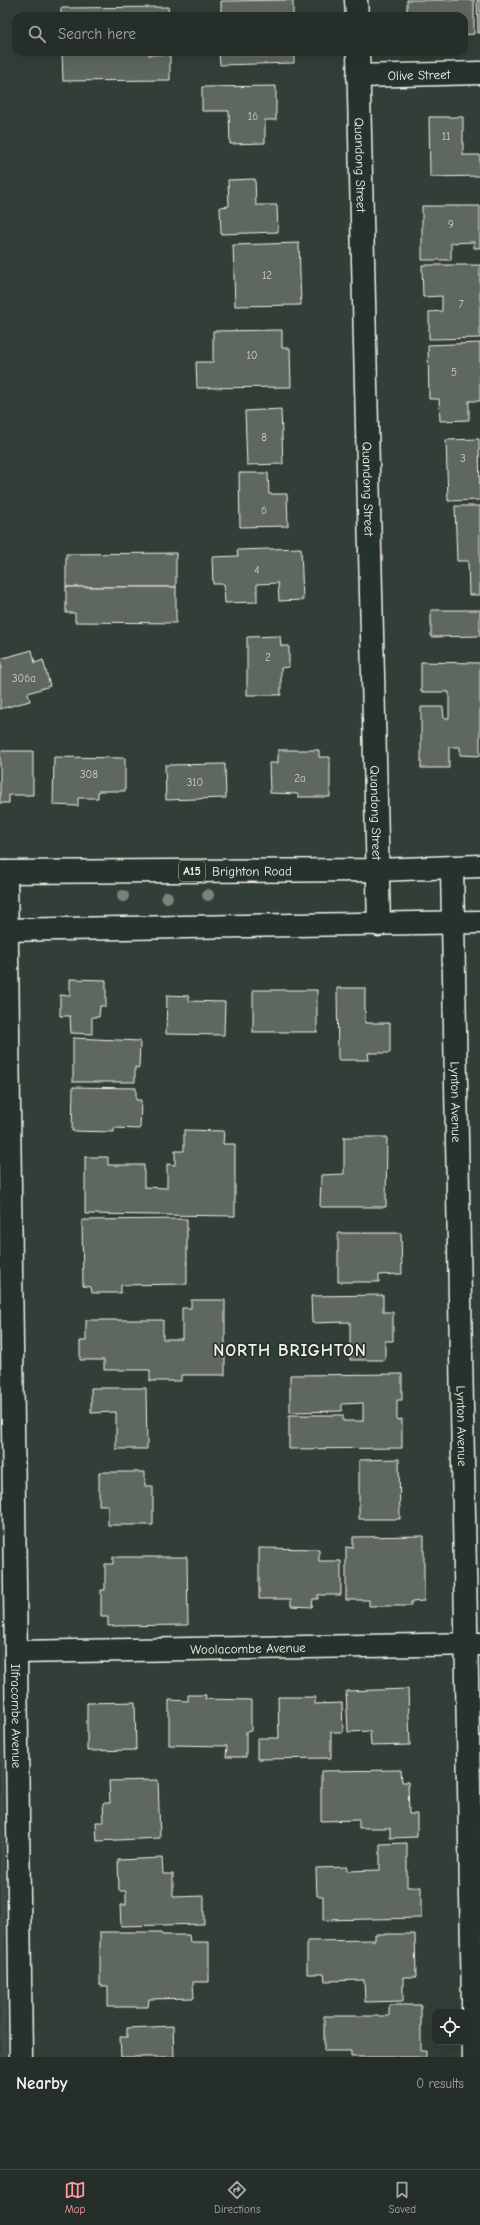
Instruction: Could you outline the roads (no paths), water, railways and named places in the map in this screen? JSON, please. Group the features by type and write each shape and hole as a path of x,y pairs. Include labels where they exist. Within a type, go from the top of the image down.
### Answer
{"street":[{"path":"356,0 357,12"},
{"name":"Quandong Street","path":"358,56 379,925"},
{"name":"Olive Street","path":"358,76 480,74"},
{"name":"Brighton Road","path":"3,872 378,870 480,866"},
{"name":"Lynton Avenue","path":"452,867 474,1644 474,2057"},
{"name":"Ilfracombe Avenue","path":"3,872 22,2057"},
{"path":"4,930 379,925 480,922"},
{"name":"Woolacombe Avenue","path":"16,1652 474,1644"}],"district":[{"name":"NORTH BRIGHTON","path":"290,1350"}]}
